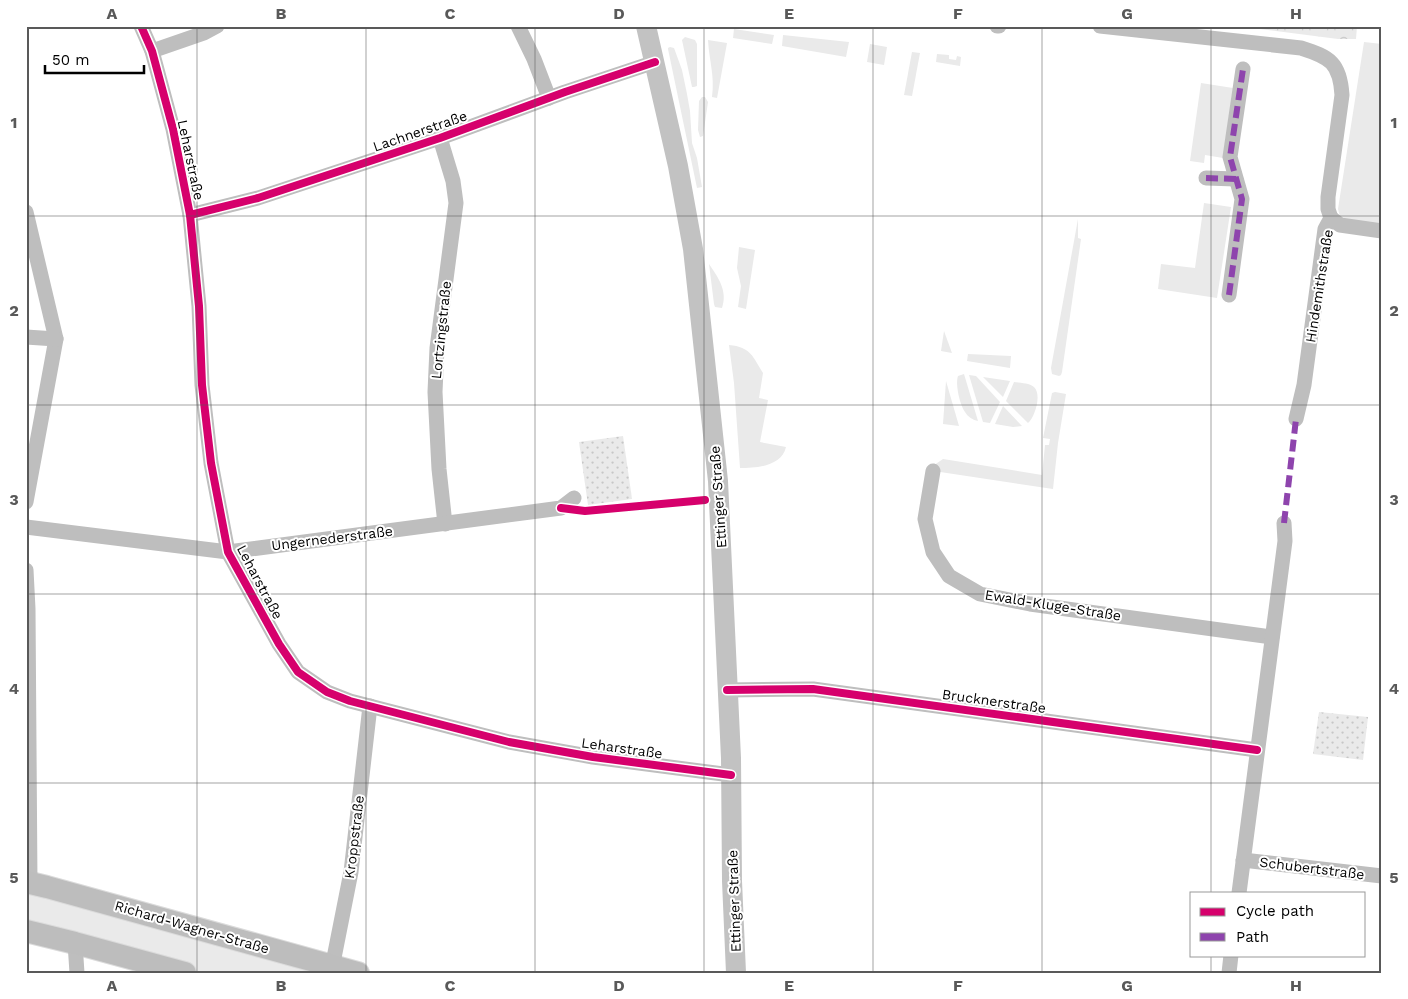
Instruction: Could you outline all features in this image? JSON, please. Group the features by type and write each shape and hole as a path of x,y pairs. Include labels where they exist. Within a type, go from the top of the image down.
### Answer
{"main road":[{"name":"Ettinger Straße","path":"646,26 678,166 693,249 719,488 731,775 732,881 736,973"},
{"name":"Richard-Wagner-Straße","path":"28,882 331,969 358,973"},
{"path":"26,931 185,973"}],"street":[{"name":"Leharstraße","path":"142,26 152,51 173,129 190,215 199,306 202,385 211,463 228,552 279,644 298,672 327,692 350,701 509,742 593,757 731,775"},
{"path":"152,51 217,26"},
{"path":"518,26 534,59 549,98"},
{"name":"Hindemithstraße","path":"1100,26 1301,48 1321,55 1332,63 1341,80 1342,95 1328,197 1328,209 1331,218 1325,229 1304,384 1296,419"},
{"name":"Lachnerstraße","path":"190,215 258,198 440,138 655,62"},
{"path":"1229,295 1242,199 1230,157 1243,69"},
{"name":"Lortzingstraße","path":"440,138 453,181 456,203 436,348 435,392 439,469 445,524"},
{"path":"1206,178 1236,179"},
{"path":"26,212 56,339 26,502"},
{"path":"1331,218 1340,225 1382,231"},
{"path":"26,338 56,339"},
{"name":"Ewald-Kluge-Straße","path":"933,471 925,519 933,552 949,576 980,594 1030,604 1272,637"},
{"name":"Ungernederstraße","path":"26,527 228,552 561,508 574,498"},
{"path":"1239,892 1285,541 1284,523"},
{"path":"26,570 28,618 28,882"},
{"name":"Brucknerstraße","path":"727,690 813,689 1257,750"},
{"name":"Kroppstraße","path":"331,969 351,872 370,706"},
{"name":"Schubertstraße","path":"1243,860 1382,876"},
{"path":"75,943 77,973"},
{"path":"1229,973 1231,956"}],"green space":[{"path":"1237,26 1357,26 1356,39 1338,39"},
{"path":"734,29 774,35 772,44 733,38"},
{"path":"783,35 849,42 846,57 782,46"},
{"path":"685,37 695,40 697,44 697,86 694,87 692,87 682,40"},
{"path":"708,40 727,43 717,98 712,97 713,89"},
{"path":"1364,42 1382,44 1382,227 1348,223 1340,217 1338,209"},
{"path":"870,44 887,47 884,65 867,62"},
{"path":"670,47 674,48 682,70 690,111 692,143 697,158 702,187 697,188 668,49"},
{"path":"912,52 920,53 912,96 904,95"},
{"path":"937,54 949,55 949,59 956,60 957,56 961,57 960,66 936,62"},
{"path":"1201,83 1233,88 1223,158 1205,155 1204,163 1190,161"},
{"path":"702,97 705,97 708,102 703,136 700,137 698,130 699,101"},
{"path":"1204,203 1231,207 1217,298 1158,289 1161,264 1195,268"},
{"path":"1078,219 1078,238 1081,239 1062,372 1059,376 1052,374 1051,368"},
{"path":"739,247 755,250 746,309 738,307 741,286 737,268"},
{"path":"709,264 719,279 723,290 724,302 722,308 715,307 714,304"},
{"path":"944,331 952,353 941,351"},
{"path":"729,345 747,351 754,358 763,373 759,398 768,400 760,442 786,447 780,458 768,465 740,468 734,383"},
{"path":"968,354 1011,356 1010,368 967,361"},
{"path":"964,374 978,421 966,414 960,400 957,380 958,376"},
{"path":"969,375 976,376 1000,402 990,423 983,422"},
{"path":"983,377 1010,381 1003,397"},
{"path":"946,381 959,426 943,424"},
{"path":"1014,382 1025,383 1036,390 1037,405 1028,423 1006,401"},
{"path":"1052,393 1066,394 1053,489 927,470 943,459 1042,475 1045,445 1049,445 1050,439 1043,438"},
{"path":"1003,406 1022,426 1013,427 995,424"},
{"path":"623,436 632,499 588,505 579,442"},
{"path":"1319,712 1368,717 1363,760 1313,754"},
{"path":"26,891 315,967 314,973 200,973 60,932 26,926"}],"marked path":[{"path":"1229,295 1242,199 1230,157 1243,69"},
{"path":"1206,178 1236,179"},
{"path":"1284,523 1296,419"}],"cycle path":[{"path":"141,26 152,51 173,129 190,215 199,306 202,385 211,463 228,552 279,644 298,672 327,692 350,701 509,742 593,757 731,775"},
{"path":"190,215 258,198 440,138 565,92 655,62"},
{"path":"561,508 585,511 705,500"},
{"path":"727,690 813,689 1257,750"}]}
